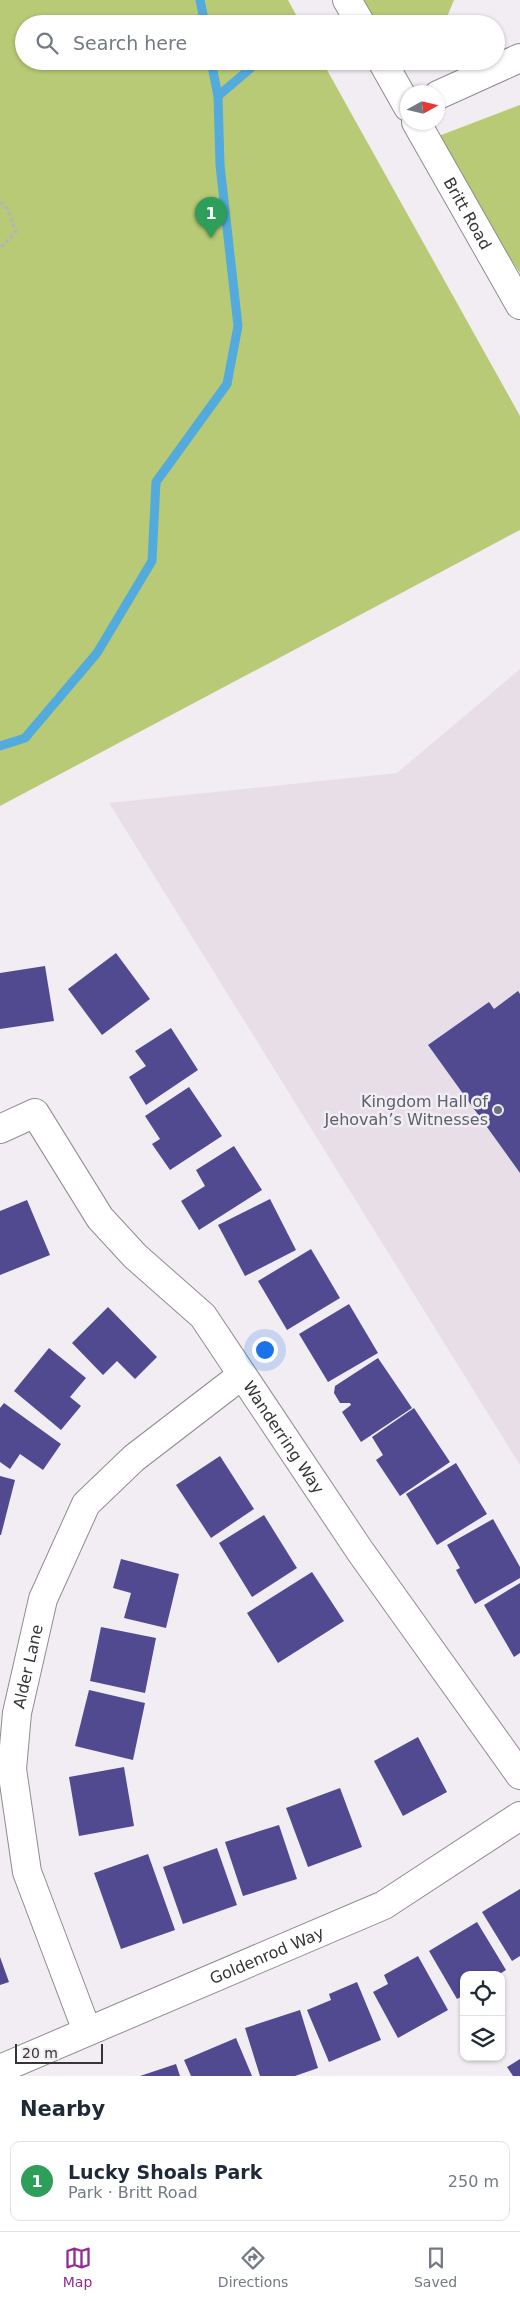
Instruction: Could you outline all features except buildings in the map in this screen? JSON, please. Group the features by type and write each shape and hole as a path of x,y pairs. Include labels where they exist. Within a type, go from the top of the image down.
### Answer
{"street":[{"path":"347,0 356,15"},
{"path":"505,65 520,58"},
{"path":"387,70 400,93"},
{"path":"445,92 493,70"},
{"name":"Britt Road","path":"421,130 520,305"},
{"name":"Wanderring Way","path":"0,1129 35,1113 100,1218 135,1256 203,1316 360,1551 520,1775"},
{"name":"Alder Lane","path":"87,2031 26,1872 12,1769 17,1713 42,1599 86,1504 134,1458 242,1374"},
{"name":"Goldenrod Way","path":"0,2069 384,1906 520,1816"}],"path":[{"path":"0,202 8,210 16,232 0,248"}],"shaded area":[{"path":"520,669 520,1465 109,803 397,773"}],"green space":[{"path":"0,0 288,0 296,15 15,15 15,70 327,70 520,416 520,530 0,806"},
{"path":"363,0 454,0 448,15 371,15"},
{"path":"520,105 520,273 464,191 436,137"}],"waterway":[{"path":"200,0 203,15"},
{"path":"0,746 25,738 97,653 152,561 156,482 227,384 238,326 220,165 218,96 213,70"},
{"path":"218,96 248,70"}],"place":[{"name":"Lucky Shoals Park","path":"211,238"},
{"name":"Kingdom Hall of Jehovah’s Witnesses","path":"498,1110"}]}
